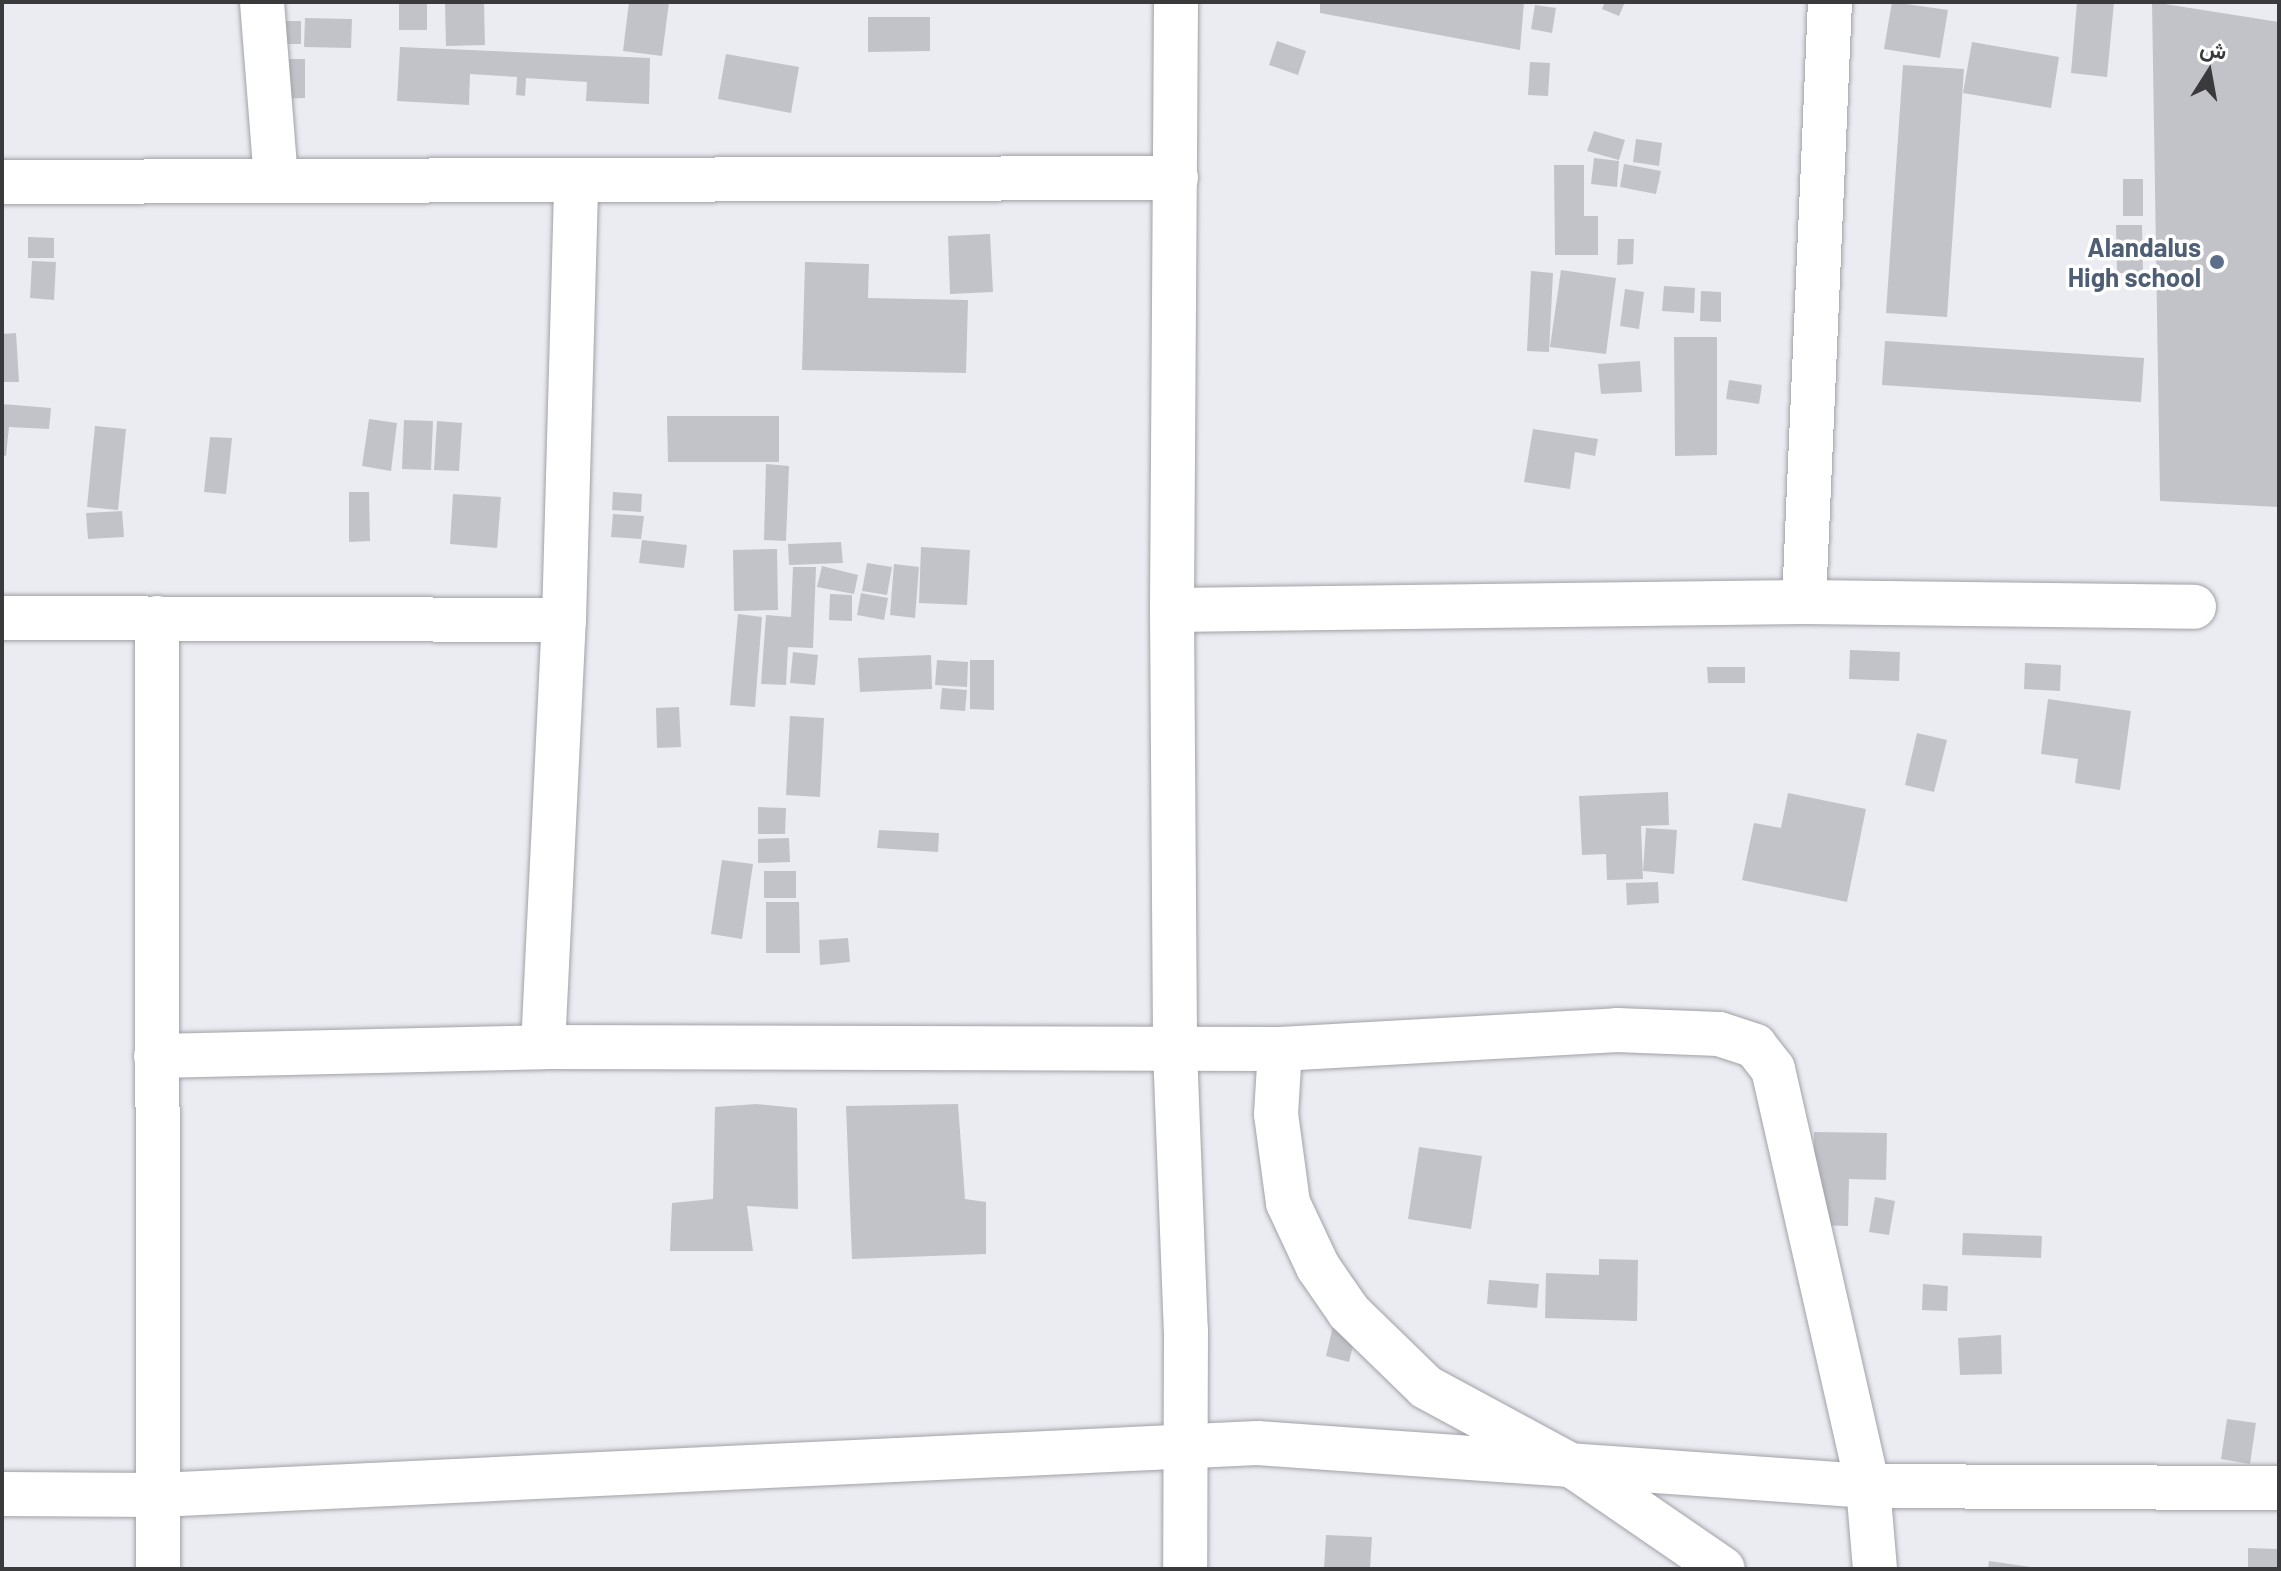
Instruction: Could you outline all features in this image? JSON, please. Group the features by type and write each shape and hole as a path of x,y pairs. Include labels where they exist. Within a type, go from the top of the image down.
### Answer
{"street":[{"path":"262,2 276,180"},
{"path":"1176,2 1172,610 1175,1049 1186,1443 1185,1569"},
{"path":"1804,602 1830,2"},
{"path":"2,182 1176,178"},
{"path":"543,1047 564,620 576,181"},
{"path":"1172,610 1804,602 2194,607"},
{"path":"2,618 564,620"},
{"path":"157,618 158,1569"},
{"path":"156,1056 543,1047 1280,1049 1659,1029 1719,1034 1766,1054 1868,1486 1875,1569"},
{"path":"1280,1049 1276,1114 1288,1203 1318,1267 1349,1312 1426,1387 1576,1468 1723,1569"},
{"path":"2,1494 158,1495 1186,1443 1336,1445 1522,1459 1576,1468 1868,1486 2279,1488"}],"building":[{"path":"399,2 427,2 427,30 399,30"},
{"path":"445,2 484,2 485,45 446,46"},
{"path":"629,2 669,2 662,56 623,51"},
{"path":"1320,2 1524,2 1520,50 1320,13"},
{"path":"1605,2 1625,2 1619,16 1602,9"},
{"path":"1892,2 1948,10 1940,58 1884,49"},
{"path":"2077,2 2114,2 2107,77 2071,73"},
{"name":"Alandalus High school","path":"2152,2 2279,22 2279,507 2160,501"},
{"path":"1535,5 1556,8 1552,33 1531,29"},
{"path":"868,17 930,17 930,51 868,52"},
{"path":"305,18 352,19 351,48 304,47"},
{"path":"273,21 301,21 301,44 272,44"},
{"path":"1277,41 1306,51 1298,75 1269,65"},
{"path":"1972,42 2059,57 2051,108 1963,93"},
{"path":"400,47 650,58 649,104 586,101 587,82 526,78 525,96 516,95 517,77 470,74 469,105 397,101"},
{"path":"726,54 799,67 791,113 718,99"},
{"path":"276,59 305,59 305,98 276,99"},
{"path":"1530,62 1550,63 1548,96 1528,95"},
{"path":"1903,65 1964,69 1947,317 1886,313"},
{"path":"1594,131 1625,140 1619,160 1587,151"},
{"path":"1636,139 1662,143 1659,166 1633,162"},
{"path":"1594,158 1619,161 1617,187 1591,184"},
{"path":"1624,164 1661,171 1656,194 1620,187"},
{"path":"1554,165 1584,165 1584,216 1598,216 1598,255 1555,255"},
{"path":"2123,179 2143,179 2143,216 2123,216"},
{"path":"2116,225 2142,225 2143,273 2117,273"},
{"path":"990,234 993,292 950,294 948,236"},
{"path":"28,237 54,238 54,258 28,258"},
{"path":"1618,239 1634,239 1633,264 1617,265"},
{"path":"32,261 56,262 54,300 30,298"},
{"path":"805,262 869,264 868,298 968,300 966,373 802,370"},
{"path":"1561,270 1616,278 1606,354 1550,347"},
{"path":"1531,271 1553,273 1549,352 1527,351"},
{"path":"1664,286 1695,288 1694,313 1662,311"},
{"path":"1625,289 1644,292 1639,329 1620,326"},
{"path":"1701,291 1721,292 1721,322 1700,321"},
{"path":"16,333 19,382 2,382 2,334"},
{"path":"1674,337 1717,337 1717,455 1675,456"},
{"path":"1885,341 2144,358 2141,402 1882,385"},
{"path":"1640,361 1642,392 1601,394 1598,364"},
{"path":"1729,380 1762,385 1759,404 1726,399"},
{"path":"2,404 51,408 49,429 9,427 6,456 2,455"},
{"path":"667,416 779,416 779,462 668,462"},
{"path":"369,419 397,423 391,471 362,466"},
{"path":"404,420 433,421 431,470 402,469"},
{"path":"437,421 462,423 459,471 434,470"},
{"path":"95,426 126,429 118,510 87,507"},
{"path":"1533,429 1598,439 1595,456 1575,452 1570,489 1524,482"},
{"path":"210,437 232,438 226,494 204,492"},
{"path":"766,464 789,466 786,541 764,540"},
{"path":"349,492 369,492 370,541 349,542"},
{"path":"613,492 642,494 641,512 612,510"},
{"path":"453,494 501,497 497,548 450,544"},
{"path":"122,511 124,537 88,539 86,513"},
{"path":"613,514 644,516 641,539 611,537"},
{"path":"642,540 687,545 684,568 639,563"},
{"path":"841,542 843,563 789,565 788,544"},
{"path":"921,547 970,550 967,605 919,603"},
{"path":"777,549 778,610 734,611 733,550"},
{"path":"867,563 892,567 887,595 862,591"},
{"path":"894,564 919,567 915,618 890,615"},
{"path":"822,566 858,575 854,594 817,587"},
{"path":"793,567 816,567 813,648 788,647 786,685 761,684 766,615 791,617"},
{"path":"861,593 888,598 884,620 857,615"},
{"path":"830,594 852,595 852,621 829,620"},
{"path":"738,614 762,617 755,707 730,705"},
{"path":"1850,650 1900,652 1899,681 1849,679"},
{"path":"793,652 818,655 815,685 790,683"},
{"path":"931,655 932,689 860,692 858,658"},
{"path":"937,660 968,662 967,687 935,685"},
{"path":"970,660 994,660 994,710 970,709"},
{"path":"2025,663 2061,665 2060,691 2024,689"},
{"path":"1707,667 1745,667 1745,683 1708,683"},
{"path":"942,688 967,690 965,711 940,709"},
{"path":"2048,699 2131,711 2120,790 2075,783 2078,759 2041,754"},
{"path":"679,707 681,747 657,748 656,708"},
{"path":"790,716 824,718 820,797 786,795"},
{"path":"1917,733 1947,740 1934,792 1905,785"},
{"path":"1668,792 1669,825 1641,826 1643,879 1607,880 1606,854 1582,855 1579,796"},
{"path":"1788,793 1866,809 1847,902 1742,880 1754,823 1781,828"},
{"path":"758,807 786,808 785,834 758,834"},
{"path":"1646,828 1677,830 1674,874 1643,871"},
{"path":"879,830 939,833 938,852 877,848"},
{"path":"789,838 790,862 758,863 758,839"},
{"path":"722,860 753,864 742,939 711,934"},
{"path":"764,871 796,871 796,898 764,898"},
{"path":"1658,882 1659,903 1627,905 1626,883"},
{"path":"766,902 799,902 800,953 766,953"},
{"path":"848,938 850,962 820,965 819,940"},
{"path":"756,1104 797,1108 798,1209 747,1206 753,1251 670,1251 672,1203 713,1199 715,1107"},
{"path":"958,1104 965,1199 986,1202 986,1254 852,1259 846,1106"},
{"path":"1814,1132 1887,1133 1886,1180 1849,1179 1848,1226 1814,1225"},
{"path":"1419,1147 1482,1156 1471,1229 1408,1219"},
{"path":"1875,1197 1895,1201 1889,1235 1869,1232"},
{"path":"1963,1233 2042,1236 2041,1258 1962,1255"},
{"path":"1599,1259 1638,1260 1637,1321 1545,1318 1546,1273 1599,1275"},
{"path":"1489,1280 1539,1284 1537,1308 1487,1304"},
{"path":"1923,1284 1948,1286 1947,1311 1922,1310"},
{"path":"1339,1300 1363,1306 1349,1362 1326,1356"},
{"path":"2001,1335 2002,1374 1960,1375 1958,1338"},
{"path":"2227,1419 2256,1423 2250,1464 2221,1459"},
{"path":"1326,1535 1372,1537 1370,1569 1324,1569"},
{"path":"2248,1548 2279,1549 2279,1569 2248,1569"},
{"path":"1989,1561 2031,1567 2031,1569 1988,1569"}],"place":[{"name":"Alandalus High school","path":"2217,262"}]}
